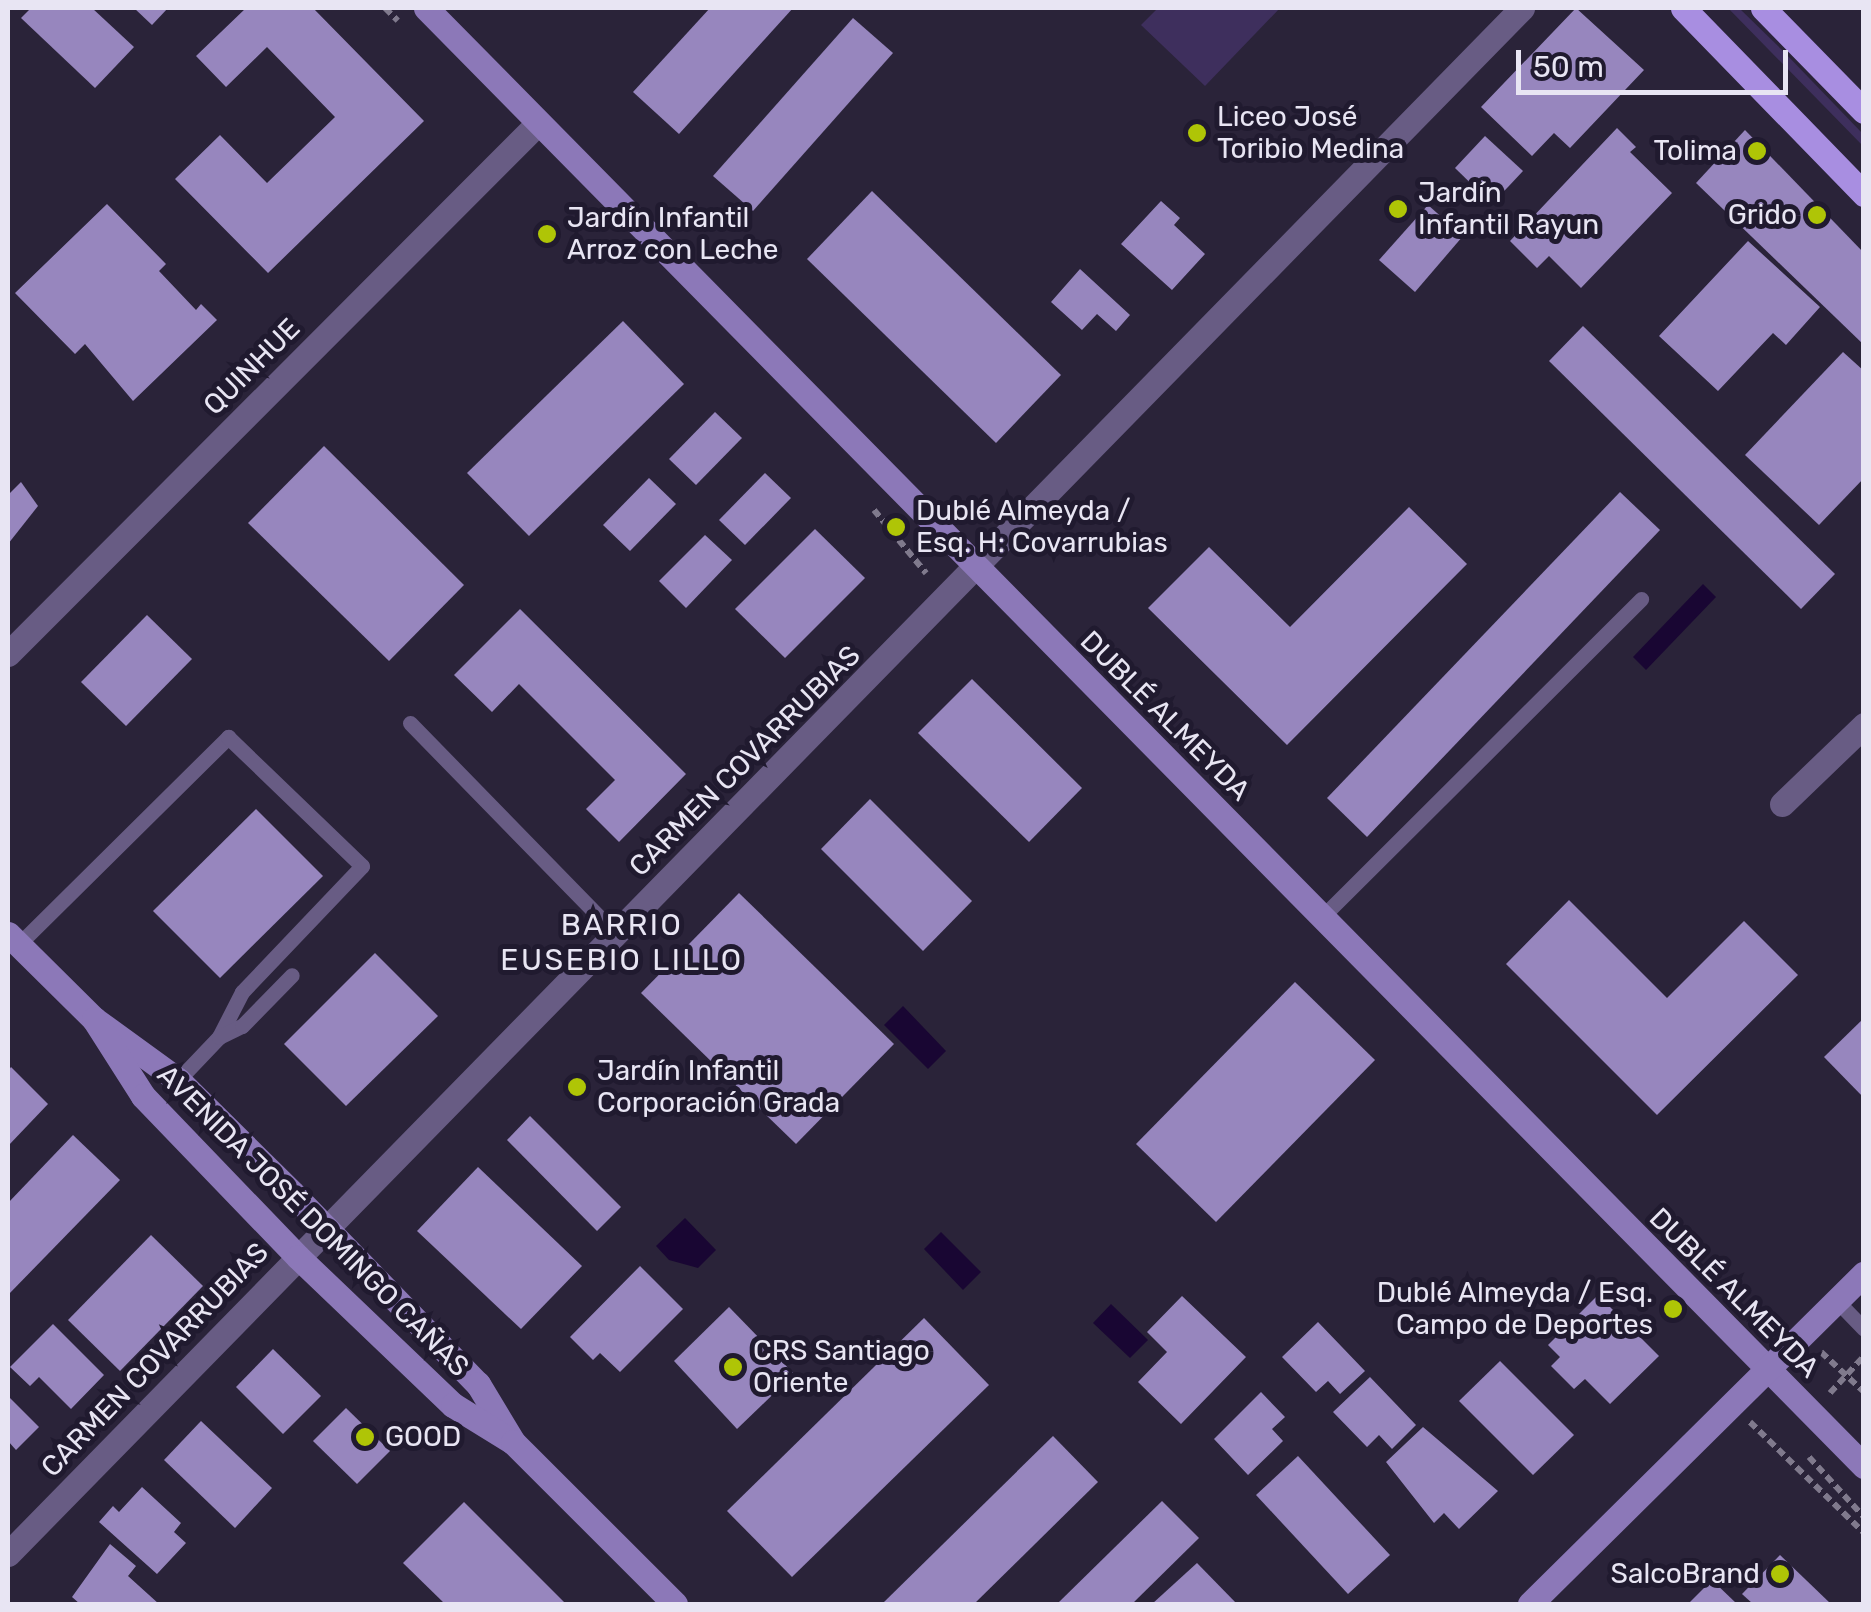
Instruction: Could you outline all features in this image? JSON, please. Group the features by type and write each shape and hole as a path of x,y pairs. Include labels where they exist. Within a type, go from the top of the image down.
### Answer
{"main road":[{"name":"DUBLÉ ALMEYDA","path":"426,8 1767,1369 1861,1458"},
{"path":"1683,8 1864,194"},
{"path":"1763,8 1864,111"},
{"name":"AVENIDA JOSÉ DOMINGO CAÑAS","path":"13,940 94,1019 178,1080 326,1228 478,1384 513,1442"},
{"name":"AVENIDA JOSÉ DOMINGO CAÑAS","path":"94,1019 144,1096 298,1257 453,1405 513,1442 675,1604"},
{"path":"1530,1604 1864,1273"}],"street":[{"name":"CARMEN COVARRUBIAS","path":"8,1554 1522,8"},
{"name":"QUINHUE","path":"8,654 538,122"},
{"path":"1782,804 1864,725"}],"lane":[{"path":"1321,918 1641,599"},
{"path":"410,723 616,934"},
{"path":"13,940 228,738 362,866 242,992 220,1037 178,1080"},
{"path":"220,1037 242,1026 292,975"},
{"path":"1836,1300 1864,1329"}],"path":[{"path":"1864,1356 1847,1374 1864,1392"},
{"path":"1776,1446 1864,1533"}],"shaded area":[{"path":"1158,8 1280,8 1205,86 1141,25"},
{"path":"1728,8 1739,8 1784,52 1863,134 1863,146"},
{"path":"1703,584 1716,597 1646,670 1633,657"},
{"path":"903,1006 946,1051 928,1069 884,1025"},
{"path":"685,1218 716,1250 698,1268 669,1260 656,1246"},
{"path":"941,1232 981,1272 963,1290 924,1249"},
{"path":"1111,1304 1148,1340 1130,1358 1093,1323"}],"building":[{"path":"31,8 92,8 134,47 95,88 21,18"},
{"path":"134,8 168,8 152,25"},
{"path":"246,8 313,8 424,121 268,273 175,179 220,135 267,183 335,117 267,47 226,87 196,56"},
{"path":"710,8 793,8 679,134 633,92"},
{"path":"1576,8 1644,70 1570,148 1554,133 1532,156 1481,107"},
{"path":"853,18 893,53 753,211 713,176"},
{"path":"1617,128 1636,147 1630,152 1672,193 1581,288 1549,256 1537,268 1510,241"},
{"path":"1745,130 1864,253 1864,345 1696,183"},
{"path":"1485,136 1523,171 1492,204 1455,168"},
{"path":"872,191 1061,375 996,443 807,259"},
{"path":"1161,201 1180,218 1174,225 1205,254 1172,290 1121,244"},
{"path":"107,204 166,264 159,271 196,310 201,304 217,320 133,401 85,344 75,354 15,293"},
{"path":"1428,205 1463,236 1415,292 1379,260"},
{"path":"1748,241 1820,307 1786,345 1773,333 1718,391 1659,336"},
{"path":"1080,269 1130,315 1116,331 1097,314 1082,330 1051,302"},
{"path":"623,321 684,384 529,536 467,473"},
{"path":"1583,326 1835,574 1801,609 1549,361"},
{"path":"1843,352 1864,371 1864,478 1819,525 1745,455"},
{"path":"715,412 742,438 696,485 669,459"},
{"path":"324,446 464,585 389,661 248,523"},
{"path":"765,473 791,498 745,545 719,520"},
{"path":"649,478 676,504 630,551 603,525"},
{"path":"21,482 38,506 8,544 8,495"},
{"path":"1620,492 1660,530 1367,837 1327,798"},
{"path":"1409,507 1467,564 1287,745 1148,608 1209,547 1290,627"},
{"path":"815,529 865,578 785,658 735,609"},
{"path":"705,535 732,560 686,608 659,581"},
{"path":"520,609 686,774 619,842 586,809 615,780 519,684 492,712 454,675"},
{"path":"147,615 192,659 126,726 81,682"},
{"path":"972,679 1082,788 1029,842 918,733"},
{"path":"870,799 972,901 923,951 821,849"},
{"path":"256,809 323,876 220,978 153,911"},
{"path":"739,893 894,1044 796,1144 641,993"},
{"path":"1569,900 1667,998 1744,921 1798,975 1657,1115 1506,964"},
{"path":"375,953 438,1016 346,1106 284,1044"},
{"path":"1295,982 1375,1060 1216,1222 1136,1144"},
{"path":"1864,1018 1864,1098 1824,1057"},
{"path":"11,1067 48,1104 8,1146 8,1071"},
{"path":"530,1116 621,1207 597,1231 507,1140"},
{"path":"73,1135 120,1180 8,1295 8,1203"},
{"path":"478,1167 582,1266 521,1329 417,1231"},
{"path":"151,1235 203,1286 120,1371 68,1320"},
{"path":"640,1266 683,1309 620,1372 600,1353 593,1360 570,1337"},
{"path":"1598,1295 1659,1356 1610,1404 1585,1379 1574,1389 1551,1366 1560,1357 1548,1345"},
{"path":"1182,1296 1246,1357 1181,1424 1138,1382 1167,1352 1147,1332"},
{"name":"CRS Santiago Oriente","path":"729,1307 794,1374 737,1429 674,1361"},
{"path":"924,1318 989,1385 792,1577 727,1511"},
{"path":"1318,1322 1365,1371 1340,1394 1328,1381 1316,1392 1282,1357"},
{"path":"53,1324 104,1375 71,1409 39,1377 30,1386 10,1367"},
{"path":"273,1349 321,1396 283,1434 236,1387"},
{"path":"1500,1361 1574,1435 1533,1475 1459,1401"},
{"path":"1370,1377 1416,1425 1392,1449 1379,1435 1367,1447 1333,1412"},
{"path":"1261,1392 1285,1417 1272,1429 1283,1441 1248,1475 1214,1439"},
{"path":"8,1396 39,1427 16,1450 8,1441"},
{"path":"346,1408 390,1451 357,1484 313,1441"},
{"path":"201,1421 272,1488 235,1528 164,1460"},
{"path":"1423,1427 1498,1491 1459,1529 1444,1513 1434,1523 1386,1462"},
{"path":"1053,1436 1098,1482 974,1604 882,1604"},
{"path":"1298,1456 1390,1555 1348,1594 1256,1495"},
{"path":"142,1487 181,1523 174,1532 186,1543 157,1574 99,1522 113,1506 119,1512"},
{"path":"1162,1501 1199,1538 1132,1604 1057,1604"},
{"path":"464,1502 566,1604 445,1604 403,1563"},
{"path":"110,1544 136,1566 128,1576 159,1604 80,1604 72,1597"},
{"name":"SalcoBrand","path":"1780,1555 1831,1604 1753,1604 1742,1594"},
{"path":"1197,1563 1237,1604 1152,1604"},
{"path":"1712,1580 1737,1604 1688,1604"}],"place":[{"name":"Liceo José Toribio Medina","path":"1197,133"},
{"name":"Tolima","path":"1757,151"},
{"name":"Jardín Infantil Rayun","path":"1398,209"},
{"name":"Grido","path":"1817,215"},
{"name":"Jardín Infantil Arroz con Leche","path":"547,234"},
{"name":"Dublé Almeyda / Esq. H: Covarrubias","path":"896,527"},
{"name":"Jardín Infantil Corporación Grada","path":"577,1087"},
{"name":"Dublé Almeyda / Esq. Campo de Deportes","path":"1673,1309"},
{"name":"CRS Santiago Oriente","path":"733,1367"},
{"name":"GOOD","path":"365,1437"},
{"name":"SalcoBrand","path":"1780,1574"}],"district":[{"name":"BARRIO EUSEBIO LILLO","path":"622,942"}]}
